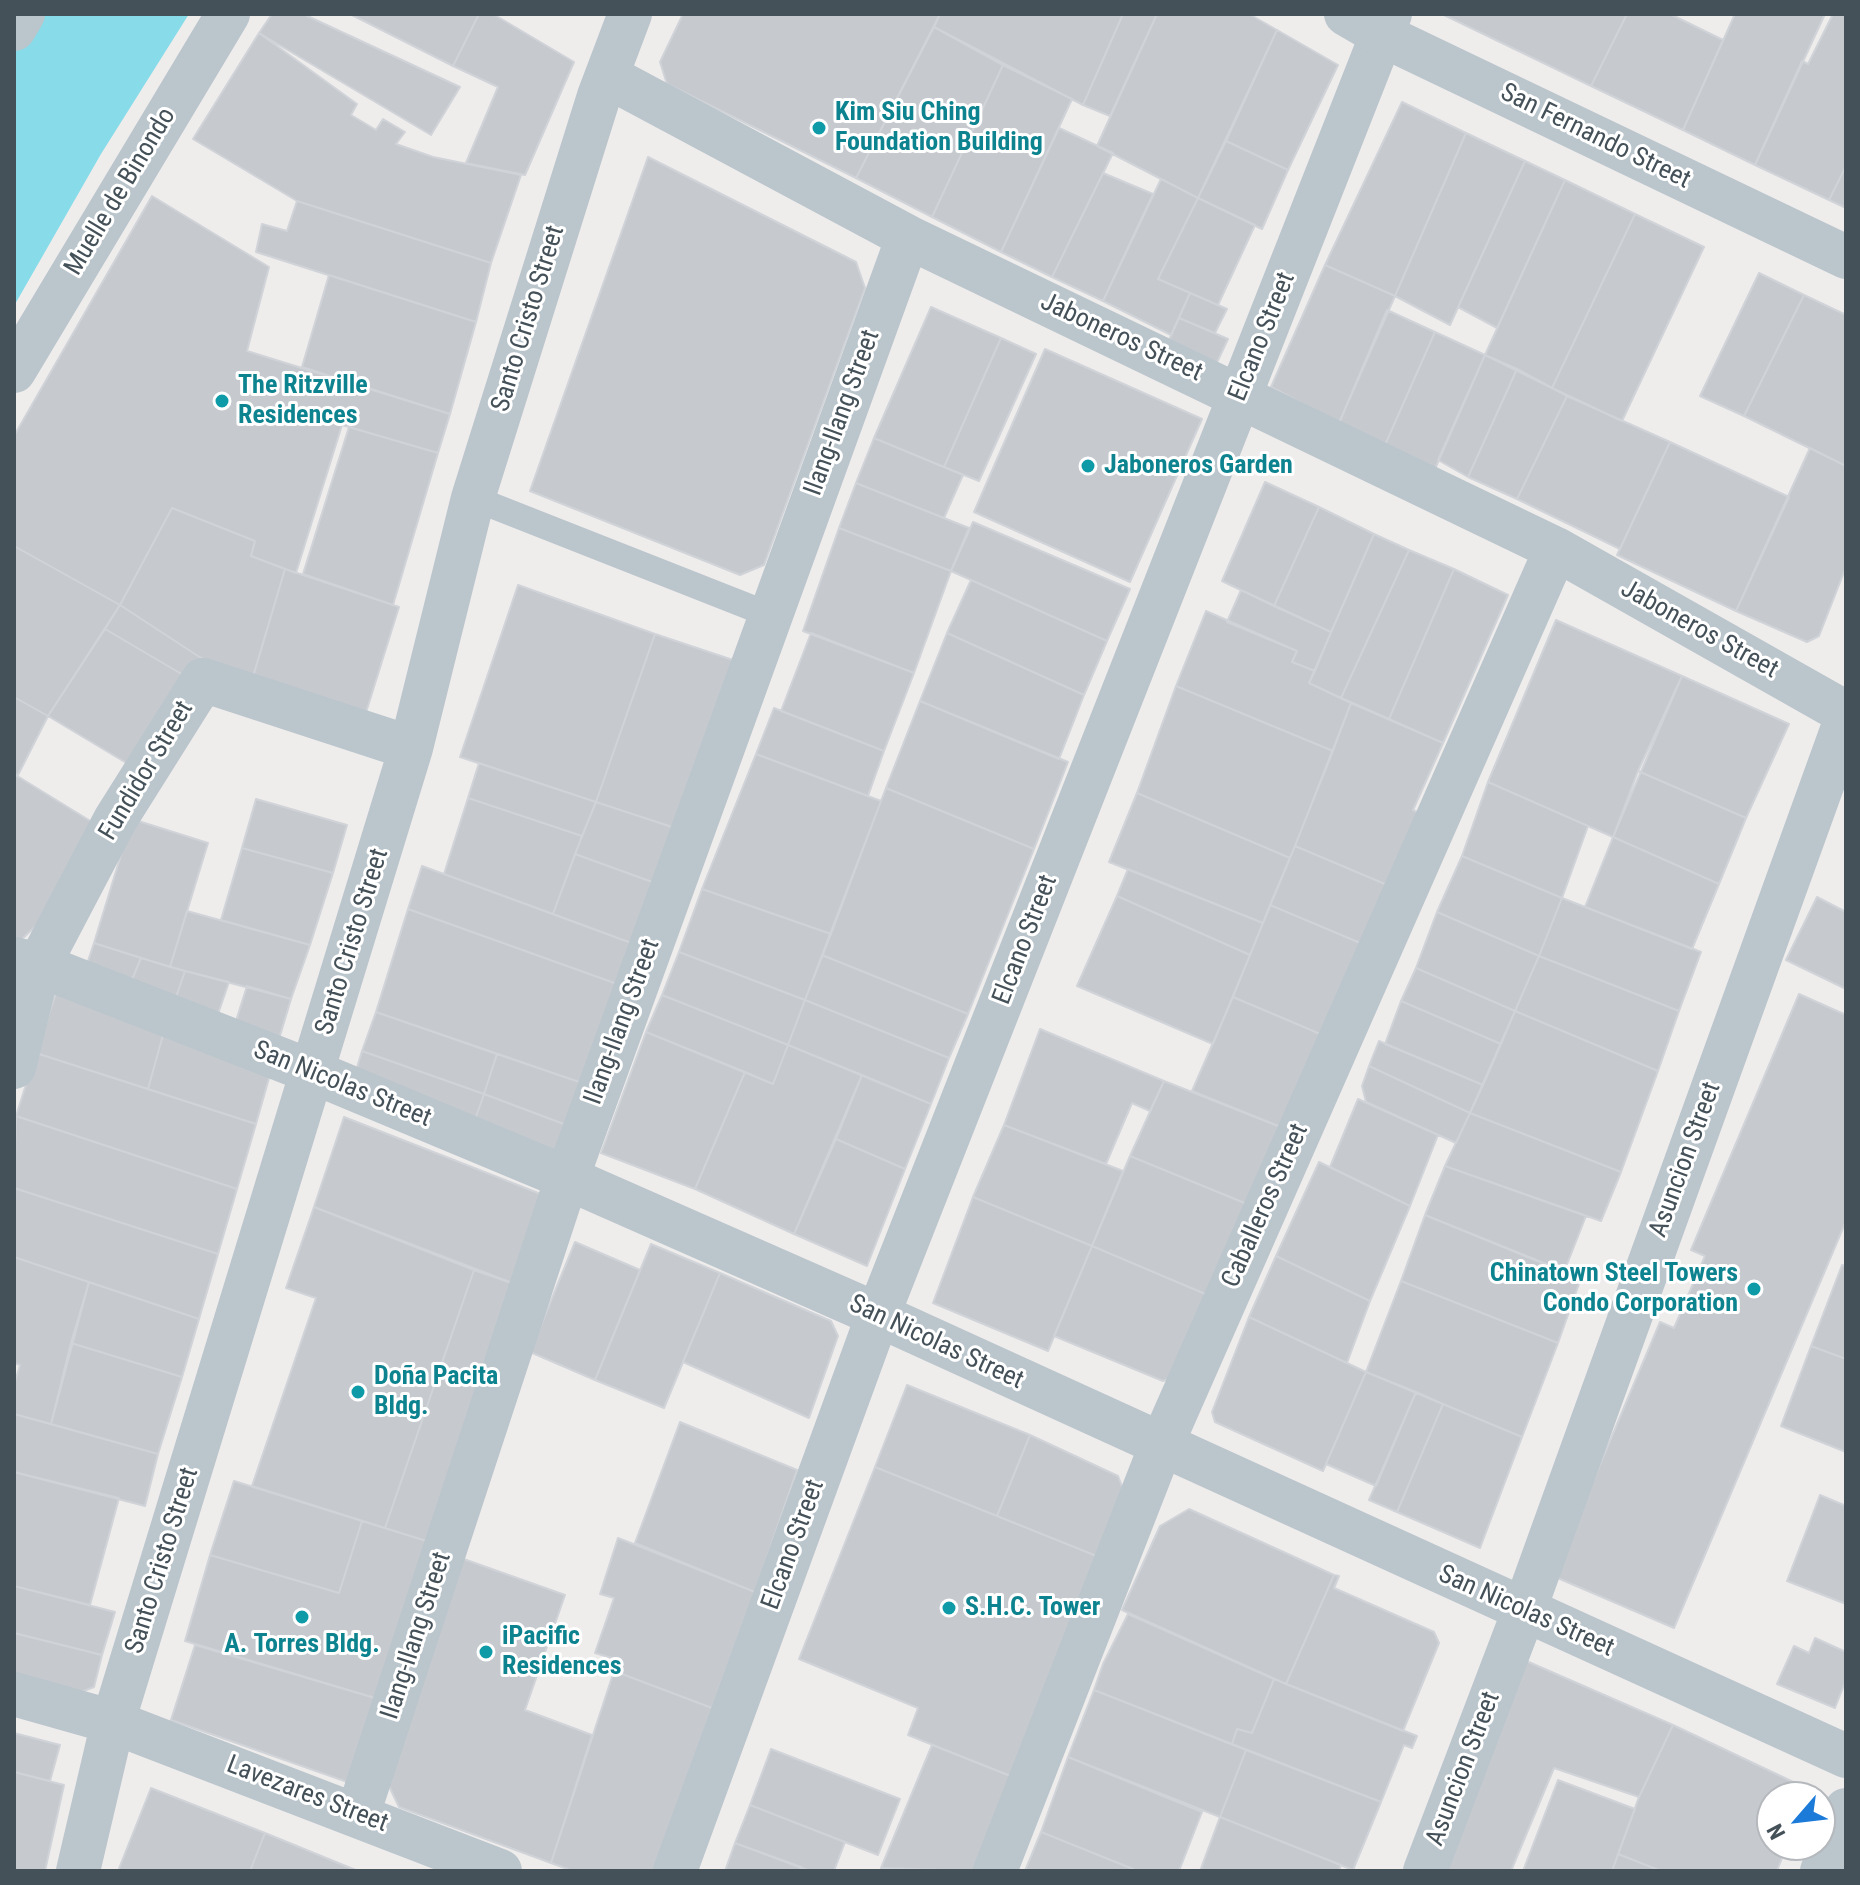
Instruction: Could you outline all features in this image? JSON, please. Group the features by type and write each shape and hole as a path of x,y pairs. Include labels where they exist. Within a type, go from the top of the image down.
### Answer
{"street":[{"path":"14,29 23,14"},
{"name":"Muelle de Binondo","path":"14,371 228,14"},
{"name":"Santo Cristo Street","path":"78,1871 113,1722 411,748 473,498 607,76 630,14"},
{"name":"San Fernando Street","path":"1373,21 1846,257"},
{"name":"Elcano Street","path":"675,1871 878,1315 1240,394 1373,21"},
{"name":"Jaboneros Street","path":"607,76 908,237 1240,394 1556,549 1846,716"},
{"name":"Ilang-Ilang Street","path":"358,1814 567,1178 908,237"},
{"name":"Caballeros Street","path":"995,1871 1161,1446 1556,549"},
{"name":"Fundidor Street","path":"14,1067 27,962 203,680 411,748"},
{"name":"Asuncion Street","path":"1425,1871 1524,1611 1846,716"},
{"name":"San Nicolas Street","path":"27,962 313,1072 567,1178 878,1315 1846,1756"},
{"name":"Lavezares Street","path":"14,1694 113,1722 500,1871"},
{"path":"1822,1871 1846,1810"}],"lane":[{"path":"473,498 770,615"}],"water":[{"path":"76,14 189,14 101,154 14,306 14,111"}],"building":[{"path":"272,14 303,14 460,87 431,135 259,33"},
{"path":"350,14 479,14 453,66"},
{"path":"479,14 493,14 574,62 525,175 466,163 498,87 453,66"},
{"name":"Kim Siu Ching Foundation Building","path":"683,14 940,14 856,178 667,84 660,62"},
{"path":"940,14 1123,14 1083,105 934,27"},
{"path":"1123,14 1157,14 1110,116 1083,105"},
{"path":"1157,14 1249,14 1277,30 1198,198 1097,146"},
{"path":"1442,14 1627,14 1591,86"},
{"path":"1627,14 1670,14 1723,40 1683,130 1591,86"},
{"path":"1735,14 1825,14 1755,165 1683,130"},
{"path":"1833,14 1846,14 1846,166 1829,200 1755,165 1802,61 1808,64"},
{"path":"934,27 1003,65 932,217 856,178"},
{"path":"1277,30 1338,65 1288,170 1226,141"},
{"path":"259,33 357,104 351,115 376,130 383,119 405,132 396,144 433,157 521,175 491,263 297,201 193,139"},
{"path":"1003,65 1072,99 1001,252 932,217"},
{"path":"1402,102 1466,133 1395,296 1325,265"},
{"path":"1059,128 1113,153 1052,277 1001,252"},
{"path":"1466,133 1525,161 1450,325 1395,296"},
{"path":"1226,141 1288,170 1262,229 1198,198"},
{"path":"648,157 856,262 865,288 764,565 740,575 530,491"},
{"path":"1525,161 1565,180 1497,328 1458,307"},
{"path":"1846,166 1846,208 1829,200"},
{"path":"1103,173 1153,194 1103,301 1052,277"},
{"path":"1161,179 1198,198 1158,279 1190,293 1171,335 1103,301"},
{"path":"1565,180 1635,214 1552,388 1485,355"},
{"name":"The Ritzville Residences","path":"152,196 269,267 247,351 450,414 438,453 342,425 296,573 251,556 255,541 172,508 120,605 14,546 14,436"},
{"path":"1198,198 1255,225 1218,305 1158,279"},
{"path":"297,201 491,263 476,322 256,252 262,224 287,231"},
{"path":"1635,214 1704,247 1622,421 1552,388"},
{"path":"1325,265 1395,296 1339,423 1271,387"},
{"path":"1759,273 1804,295 1744,416 1700,396"},
{"path":"329,275 476,322 450,414 302,367"},
{"path":"1190,293 1227,309 1215,333 1179,318"},
{"path":"1804,295 1846,315 1846,466 1744,416"},
{"path":"931,307 1001,338 944,467 874,438"},
{"path":"1387,310 1435,332 1385,445 1339,423"},
{"path":"1179,318 1228,339 1212,373 1164,351"},
{"path":"1435,332 1485,355 1435,469 1385,445"},
{"path":"1001,338 1036,354 979,481 944,467"},
{"name":"Jaboneros Garden","path":"1045,349 1202,419 1130,582 974,512"},
{"path":"1485,355 1517,369 1468,477 1438,460"},
{"path":"1517,369 1567,396 1517,499 1468,477"},
{"path":"1567,396 1670,442 1620,549 1517,499"},
{"path":"349,427 438,453 393,605 303,574"},
{"path":"874,438 963,475 944,518 856,483"},
{"path":"1670,442 1789,497 1736,611 1617,555"},
{"path":"1810,448 1846,466 1846,567 1819,636 1807,642 1736,611"},
{"path":"1265,482 1319,507 1274,606 1222,581"},
{"path":"856,483 969,528 951,571 839,528"},
{"path":"1319,507 1374,534 1331,632 1274,606"},
{"path":"172,508 255,541 251,556 285,569 253,677 201,658 120,605"},
{"path":"973,522 1130,589 1107,641 951,571"},
{"path":"839,528 951,571 914,673 803,631"},
{"path":"1374,534 1409,550 1341,698 1309,683"},
{"path":"14,546 120,605 48,716 14,697"},
{"path":"1409,550 1454,569 1389,719 1341,698"},
{"path":"285,569 399,607 363,722 249,690"},
{"path":"1454,569 1508,595 1443,743 1389,719"},
{"path":"971,580 1107,641 1084,695 947,633"},
{"path":"518,585 655,634 596,802 460,757"},
{"path":"1241,590 1331,632 1315,671 1292,662 1297,651 1227,622"},
{"path":"120,605 201,658 190,679 105,629"},
{"path":"1206,611 1297,651 1292,662 1315,671 1309,683 1351,703 1333,751 1176,686"},
{"path":"1556,620 1682,676 1613,837 1488,782"},
{"path":"105,629 190,679 133,767 48,716"},
{"path":"811,633 914,673 884,751 781,711"},
{"path":"947,633 1084,695 1059,759 920,701"},
{"path":"655,634 739,662 675,828 596,802"},
{"path":"1682,676 1789,724 1746,818 1638,771"},
{"path":"1176,686 1333,751 1290,858 1137,793"},
{"path":"14,697 48,716 18,775 14,774"},
{"path":"920,701 1068,762 1034,849 886,788"},
{"path":"1351,703 1443,743 1413,810 1423,815 1392,887 1295,846"},
{"path":"774,708 884,751 868,796 756,754"},
{"path":"756,754 881,801 831,934 702,889"},
{"path":"479,763 596,802 582,836 468,798"},
{"path":"1638,771 1746,818 1719,884 1613,837"},
{"path":"14,774 92,822 39,923 21,940 14,938"},
{"path":"1488,782 1588,826 1562,898 1462,856"},
{"path":"886,788 1034,849 968,1014 822,955"},
{"path":"1137,793 1290,858 1263,923 1109,862"},
{"path":"468,798 582,836 553,914 444,874"},
{"path":"256,799 347,825 333,873 242,848"},
{"path":"596,802 675,828 655,883 575,854"},
{"path":"132,819 208,843 170,967 94,943"},
{"path":"1613,837 1719,884 1692,949 1585,907"},
{"path":"1295,846 1392,887 1365,945 1270,905"},
{"path":"242,848 333,873 310,945 221,920"},
{"path":"575,854 655,883 634,944 553,914"},
{"path":"1462,856 1562,898 1539,956 1437,912"},
{"path":"422,866 634,944 620,985 408,909"},
{"path":"1128,869 1263,923 1250,955 1117,896"},
{"path":"702,889 831,934 805,1000 679,952"},
{"path":"1117,896 1250,955 1213,1044 1077,986"},
{"path":"1817,897 1846,912 1846,989 1786,960"},
{"path":"1562,898 1701,952 1679,1011 1539,956"},
{"path":"1270,905 1365,945 1325,1036 1233,997"},
{"path":"408,909 620,985 585,1084 376,1012"},
{"path":"187,911 310,945 291,999 170,967"},
{"path":"1437,912 1539,956 1515,1011 1416,968"},
{"path":"94,943 141,958 129,987 84,973"},
{"path":"679,952 805,1000 788,1045 662,995"},
{"path":"822,955 968,1014 949,1058 805,1000"},
{"path":"1539,956 1679,1011 1658,1071 1515,1011"},
{"path":"141,958 185,971 174,1003 129,987"},
{"path":"1416,968 1515,1011 1501,1044 1401,1001"},
{"path":"185,971 229,982 217,1017 174,1003"},
{"path":"247,986 291,999 279,1039 235,1024"},
{"path":"57,990 165,1028 148,1089 36,1053"},
{"name":"Chinatown Steel Towers Condo Corporation","path":"1799,994 1846,1015 1846,1221 1674,1628 1553,1576 1660,1322 1674,1328 1705,1256 1691,1250"},
{"path":"662,995 788,1045 773,1084 646,1032"},
{"path":"1233,997 1325,1036 1283,1128 1192,1091"},
{"path":"805,1000 949,1058 931,1104 788,1045"},
{"path":"1401,1001 1501,1044 1483,1085 1385,1044"},
{"path":"1515,1011 1658,1071 1621,1172 1470,1113"},
{"path":"376,1012 497,1054 484,1094 362,1051"},
{"path":"165,1028 273,1064 256,1124 148,1089"},
{"path":"1040,1029 1164,1081 1150,1111 1132,1103 1106,1164 1004,1125"},
{"path":"646,1032 745,1072 695,1189 601,1153"},
{"path":"1379,1041 1483,1085 1470,1113 1369,1066"},
{"path":"788,1045 862,1075 794,1234 695,1189 745,1072 773,1084"},
{"path":"362,1051 484,1094 472,1128 352,1084"},
{"path":"36,1053 256,1124 237,1189 16,1116"},
{"path":"497,1054 585,1084 569,1126 484,1094"},
{"path":"1369,1066 1470,1113 1456,1143 1366,1102 1362,1086"},
{"path":"862,1075 931,1104 905,1169 836,1139"},
{"path":"1164,1081 1283,1128 1247,1204 1130,1156"},
{"path":"484,1094 569,1126 557,1159 472,1128"},
{"path":"1358,1099 1438,1135 1410,1206 1330,1167"},
{"path":"1470,1113 1621,1172 1601,1221 1445,1166"},
{"path":"16,1116 237,1189 218,1254 14,1188"},
{"path":"344,1117 551,1198 520,1286 314,1207"},
{"path":"1004,1125 1123,1171 1092,1246 973,1197"},
{"path":"836,1139 905,1169 867,1266 794,1234"},
{"path":"1130,1156 1247,1204 1210,1296 1092,1246"},
{"path":"1319,1162 1410,1206 1370,1301 1276,1256"},
{"path":"1445,1166 1586,1216 1564,1272 1425,1215"},
{"path":"14,1188 218,1254 199,1319 14,1257"},
{"path":"973,1197 1092,1246 1048,1351 933,1303"},
{"name":"Doña Pacita Bldg.","path":"314,1207 474,1270 385,1528 252,1486 316,1298 286,1288"},
{"path":"1425,1215 1581,1278 1558,1343 1401,1281"},
{"path":"575,1242 640,1270 595,1380 530,1352"},
{"path":"651,1244 720,1273 664,1408 595,1380"},
{"path":"1092,1246 1210,1296 1174,1377 1163,1381 1054,1336"},
{"path":"1276,1256 1370,1301 1347,1363 1249,1317"},
{"path":"14,1257 89,1282 51,1424 14,1414 14,1385 20,1365 14,1363"},
{"path":"1842,1265 1846,1266 1846,1359 1811,1346"},
{"path":"474,1270 520,1286 436,1544 385,1528"},
{"path":"720,1273 831,1321 838,1336 809,1418 683,1362"},
{"path":"1401,1281 1558,1343 1522,1437 1366,1372"},
{"path":"89,1282 199,1319 182,1377 71,1343"},
{"path":"1249,1317 1366,1372 1323,1471 1215,1422 1212,1412"},
{"path":"71,1343 182,1377 158,1454 51,1424"},
{"path":"1811,1346 1846,1359 1846,1452 1781,1426"},
{"path":"1366,1372 1416,1392 1376,1486 1326,1464"},
{"path":"907,1385 1030,1435 997,1516 875,1467"},
{"path":"1416,1392 1443,1404 1397,1512 1369,1500"},
{"path":"1443,1404 1522,1437 1480,1548 1397,1512"},
{"path":"14,1414 158,1454 145,1506 14,1472"},
{"path":"680,1422 797,1470 755,1592 635,1543"},
{"path":"1030,1435 1118,1476 1124,1491 1099,1557 997,1516"},
{"name":"S.H.C. Tower","path":"875,1467 1099,1557 1013,1777 908,1735 918,1708 799,1659"},
{"path":"14,1472 119,1498 90,1605 14,1586"},
{"path":"234,1481 362,1521 339,1593 210,1555"},
{"path":"1820,1495 1846,1506 1846,1604 1787,1581"},
{"path":"1189,1509 1334,1575 1286,1684 1122,1610 1160,1526"},
{"name":"A. Torres Bldg.","path":"362,1521 436,1544 385,1701 185,1641 210,1555 339,1593"},
{"path":"618,1538 755,1592 712,1708 614,1671 618,1660 595,1653 614,1598 600,1594"},
{"name":"iPacific Residences","path":"458,1557 565,1595 525,1710 592,1735 551,1863 399,1807 385,1778"},
{"path":"1334,1575 1339,1576 1334,1588 1434,1632 1439,1643 1403,1731 1286,1684"},
{"path":"14,1586 115,1612 102,1655 14,1633"},
{"path":"1128,1614 1274,1679 1252,1733 1237,1729 1232,1744 1094,1690 1103,1664"},
{"path":"14,1633 102,1655 94,1687 76,1694 14,1677"},
{"path":"1815,1638 1846,1652 1846,1680 1835,1708 1777,1684 1794,1646 1809,1653"},
{"path":"195,1645 385,1701 353,1784 171,1720"},
{"path":"1515,1656 1673,1725 1639,1797 1554,1768 1511,1871 1431,1871"},
{"path":"614,1671 712,1708 654,1871 573,1871 551,1863"},
{"path":"1274,1679 1417,1736 1412,1748 1404,1745 1381,1802 1232,1744 1237,1729 1252,1733"},
{"path":"1094,1690 1246,1750 1220,1817 1068,1757"},
{"path":"1673,1725 1791,1781 1756,1781 1756,1861 1781,1861 1777,1871 1661,1871 1618,1854 1639,1797"},
{"path":"14,1733 60,1745 50,1781 14,1772"},
{"path":"932,1745 1013,1777 977,1871 881,1868"},
{"path":"771,1749 900,1799 878,1855 750,1805"},
{"path":"1246,1750 1381,1802 1353,1870 1220,1817"},
{"path":"1068,1757 1202,1812 1179,1871 1138,1871 1041,1832"},
{"path":"14,1772 64,1785 45,1871 14,1871"},
{"path":"1558,1780 1635,1809 1612,1871 1523,1871"},
{"path":"151,1788 265,1833 250,1871 118,1871"},
{"path":"750,1805 845,1842 834,1871 810,1871 735,1843"},
{"path":"1220,1817 1341,1865 1339,1871 1200,1871"},
{"path":"1041,1832 1138,1871 1025,1871"},
{"path":"265,1833 358,1871 250,1871"},
{"path":"735,1843 801,1867 800,1871 725,1871"},
{"path":"1618,1854 1661,1871 1612,1871"}],"waterway":[{"path":"14,122 77,14"}],"place":[{"name":"Kim Siu Ching Foundation Building","path":"819,128"},
{"name":"The Ritzville Residences","path":"222,401"},
{"name":"Jaboneros Garden","path":"1088,466"},
{"name":"Chinatown Steel Towers Condo Corporation","path":"1754,1289"},
{"name":"Doña Pacita Bldg.","path":"358,1392"},
{"name":"S.H.C. Tower","path":"949,1608"},
{"name":"A. Torres Bldg.","path":"302,1617"},
{"name":"iPacific Residences","path":"486,1652"}]}
